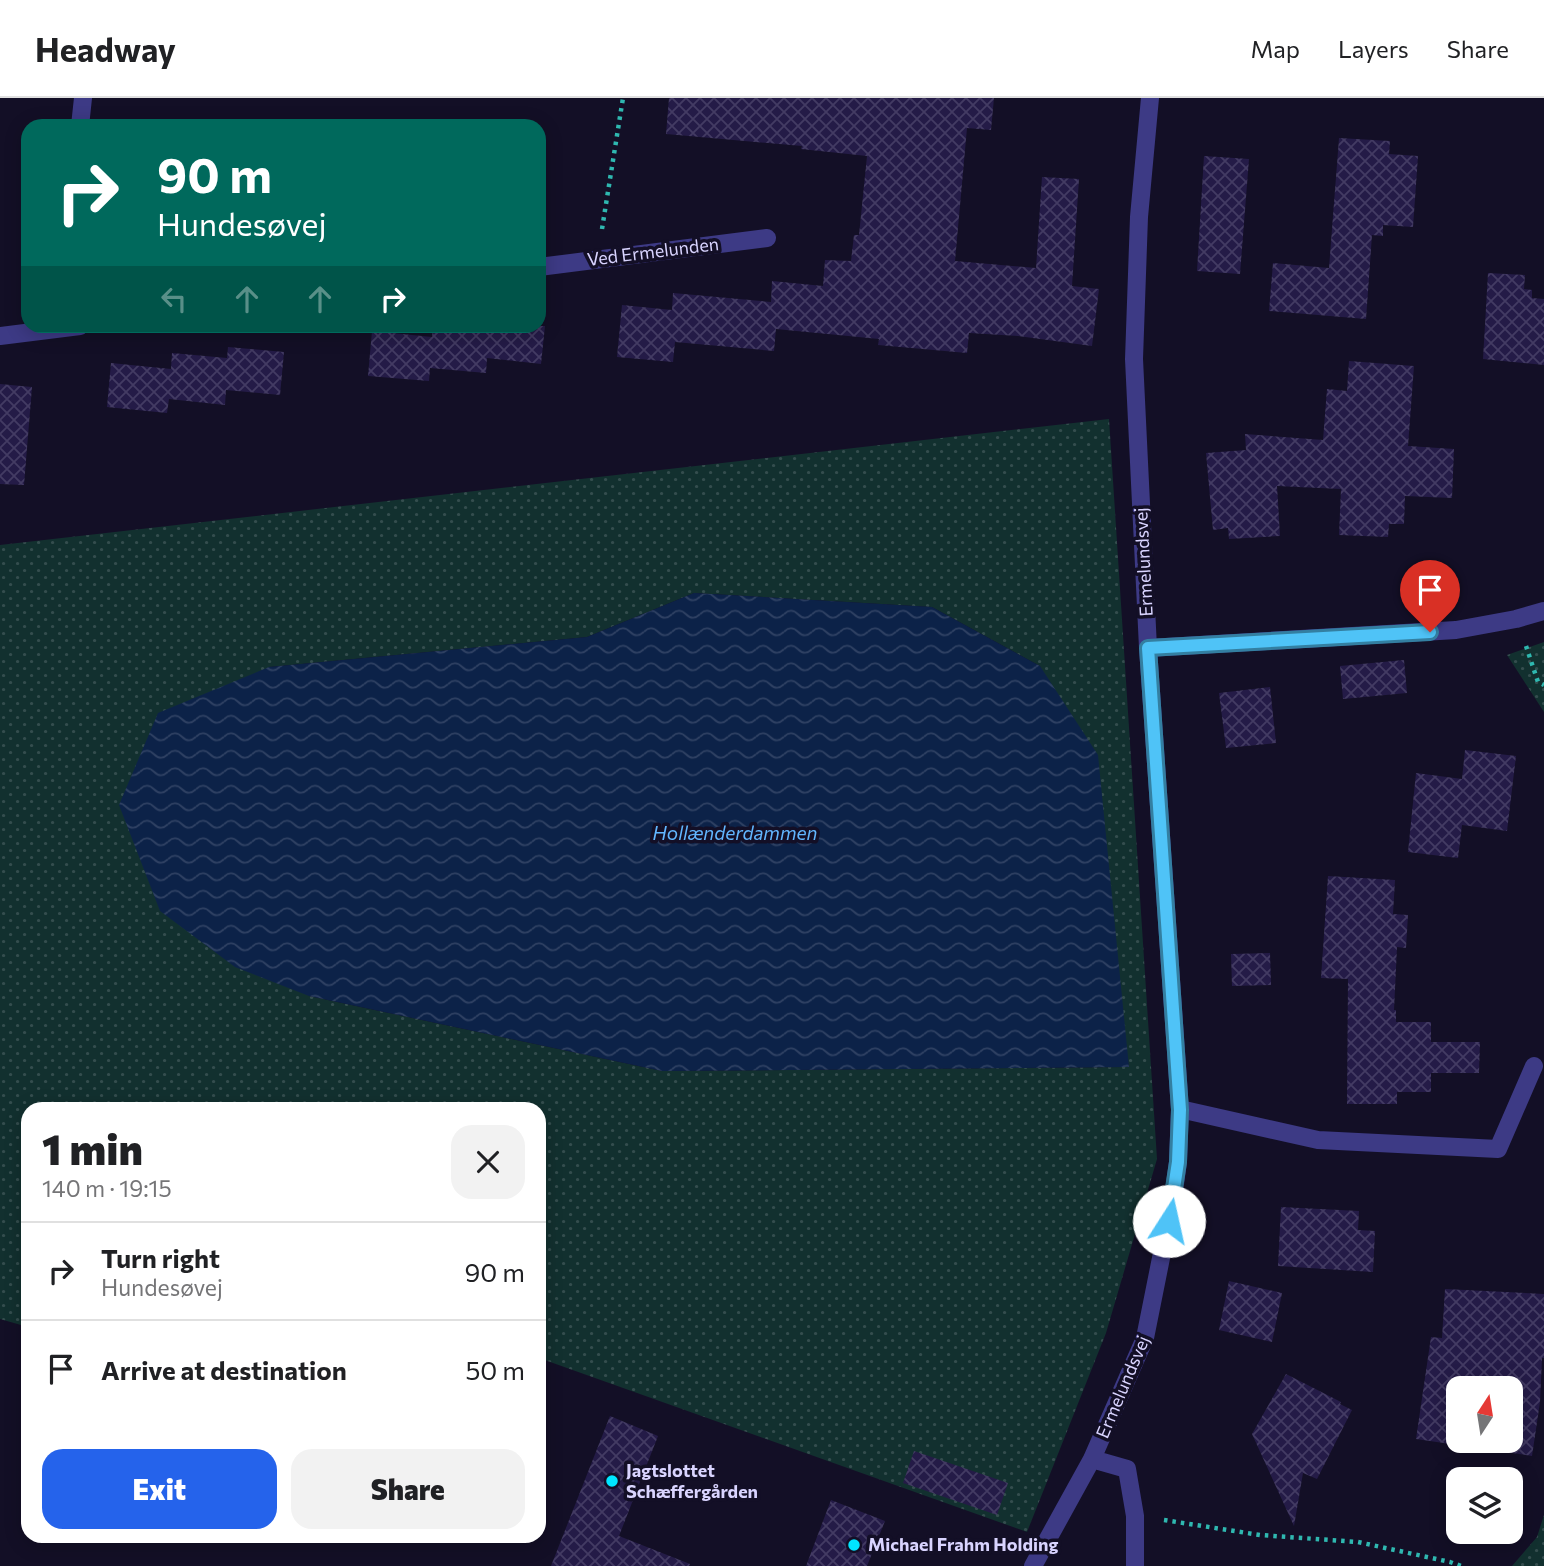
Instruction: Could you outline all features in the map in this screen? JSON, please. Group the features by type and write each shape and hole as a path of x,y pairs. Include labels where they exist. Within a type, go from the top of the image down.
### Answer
{"street":[{"path":"81,119 83,98"},
{"name":"Ermelundsvej","path":"1033,1566 1092,1459 1145,1338 1178,1162 1180,1110 1148,648 1134,359 1139,217 1150,98"},
{"name":"Ved Ermelunden","path":"546,266 767,238"},
{"path":"0,336 21,333"},
{"path":"1148,648 1456,630 1544,611"},
{"path":"1180,1110 1318,1140 1498,1149 1534,1066"},
{"path":"1092,1459 1127,1469 1135,1516 1135,1566"}],"path":[{"path":"598,259 623,98"},
{"path":"1516,619 1538,682 1544,685"},
{"path":"1135,1516 1260,1535 1358,1542 1461,1566"}],"green space":[{"path":"1109,419 1157,1159 1106,1333 1027,1532 546,1360 546,1102 21,1102 21,1325 0,1319 0,545","holes":["694,593 932,607 1040,666 1129,1067 662,1071 309,996 269,667 587,637"]},
{"path":"1544,642 1544,712 1507,655"},
{"path":"1544,1515 1544,1566 1512,1566 1537,1537"}],"water":[{"name":"Hollænderdammen","path":"694,593 932,607 1040,666 1098,755 1129,1067 662,1071 309,996 235,967 160,911 119,805 158,713 269,667 587,637"}],"building":[{"path":"669,98 994,98 991,130 967,128 955,261 1036,268 1042,177 1079,179 1072,286 1099,289 1092,346 1018,336 969,333 967,353 878,345 879,339 776,329 774,351 675,342 673,362 617,357 622,305 672,310 673,293 771,302 772,281 823,286 825,260 851,261 854,235 859,235 867,156 801,149 802,146 666,134"},
{"path":"1339,138 1390,141 1389,154 1418,156 1413,227 1383,225 1383,236 1372,235 1366,319 1269,311 1273,263 1329,268"},
{"path":"1204,156 1249,159 1240,274 1197,271"},
{"path":"1488,273 1525,275 1524,289 1532,290 1532,298 1544,299 1544,365 1483,359"},
{"path":"372,333 432,337 432,333 544,333 541,364 487,358 486,373 430,368 429,381 368,376"},
{"path":"228,347 284,352 280,395 226,390 225,405 169,399 167,413 107,407 111,363 171,369 172,353 227,358"},
{"path":"1349,361 1414,366 1408,446 1454,449 1452,498 1405,496 1404,524 1389,524 1388,537 1339,535 1341,489 1277,486 1280,536 1229,539 1228,528 1213,530 1206,453 1246,450 1245,434 1323,440 1327,389 1347,391"},
{"path":"0,384 32,387 24,485 0,484"},
{"path":"1404,660 1407,693 1343,699 1340,666"},
{"path":"1270,687 1276,743 1226,748 1219,693"},
{"path":"1465,750 1516,756 1507,831 1462,825 1458,858 1408,852 1416,773 1462,779"},
{"path":"1328,876 1395,880 1393,914 1408,915 1406,948 1397,947 1394,1010 1396,1022 1431,1022 1431,1042 1480,1042 1479,1073 1431,1073 1431,1092 1397,1092 1397,1104 1347,1104 1348,979 1321,978"},
{"path":"1270,953 1271,985 1232,986 1231,954"},
{"path":"1281,1207 1359,1211 1358,1230 1375,1231 1373,1272 1278,1266"},
{"path":"1229,1281 1282,1293 1272,1342 1219,1330"},
{"path":"1445,1289 1544,1294 1544,1358 1532,1456 1512,1453 1523,1453 1523,1376 1446,1376 1446,1443 1416,1439 1431,1337 1442,1338"},
{"path":"1286,1374 1352,1410 1317,1479 1303,1473 1294,1526 1252,1434"},
{"name":"Jagtslottet Schæffergården","path":"610,1416 658,1436 619,1536 690,1564 689,1566 551,1566"},
{"path":"914,1451 1008,1483 997,1515 903,1483"},
{"path":"831,1500 885,1521 867,1566 806,1566"}],"place":[{"name":"Jagtslottet Schæffergården","path":"612,1481"},
{"name":"Michael Frahm Holding","path":"854,1545"}],"route":[{"path":"1169,1221 1178,1162 1180,1110 1148,648 1430,632"}]}
